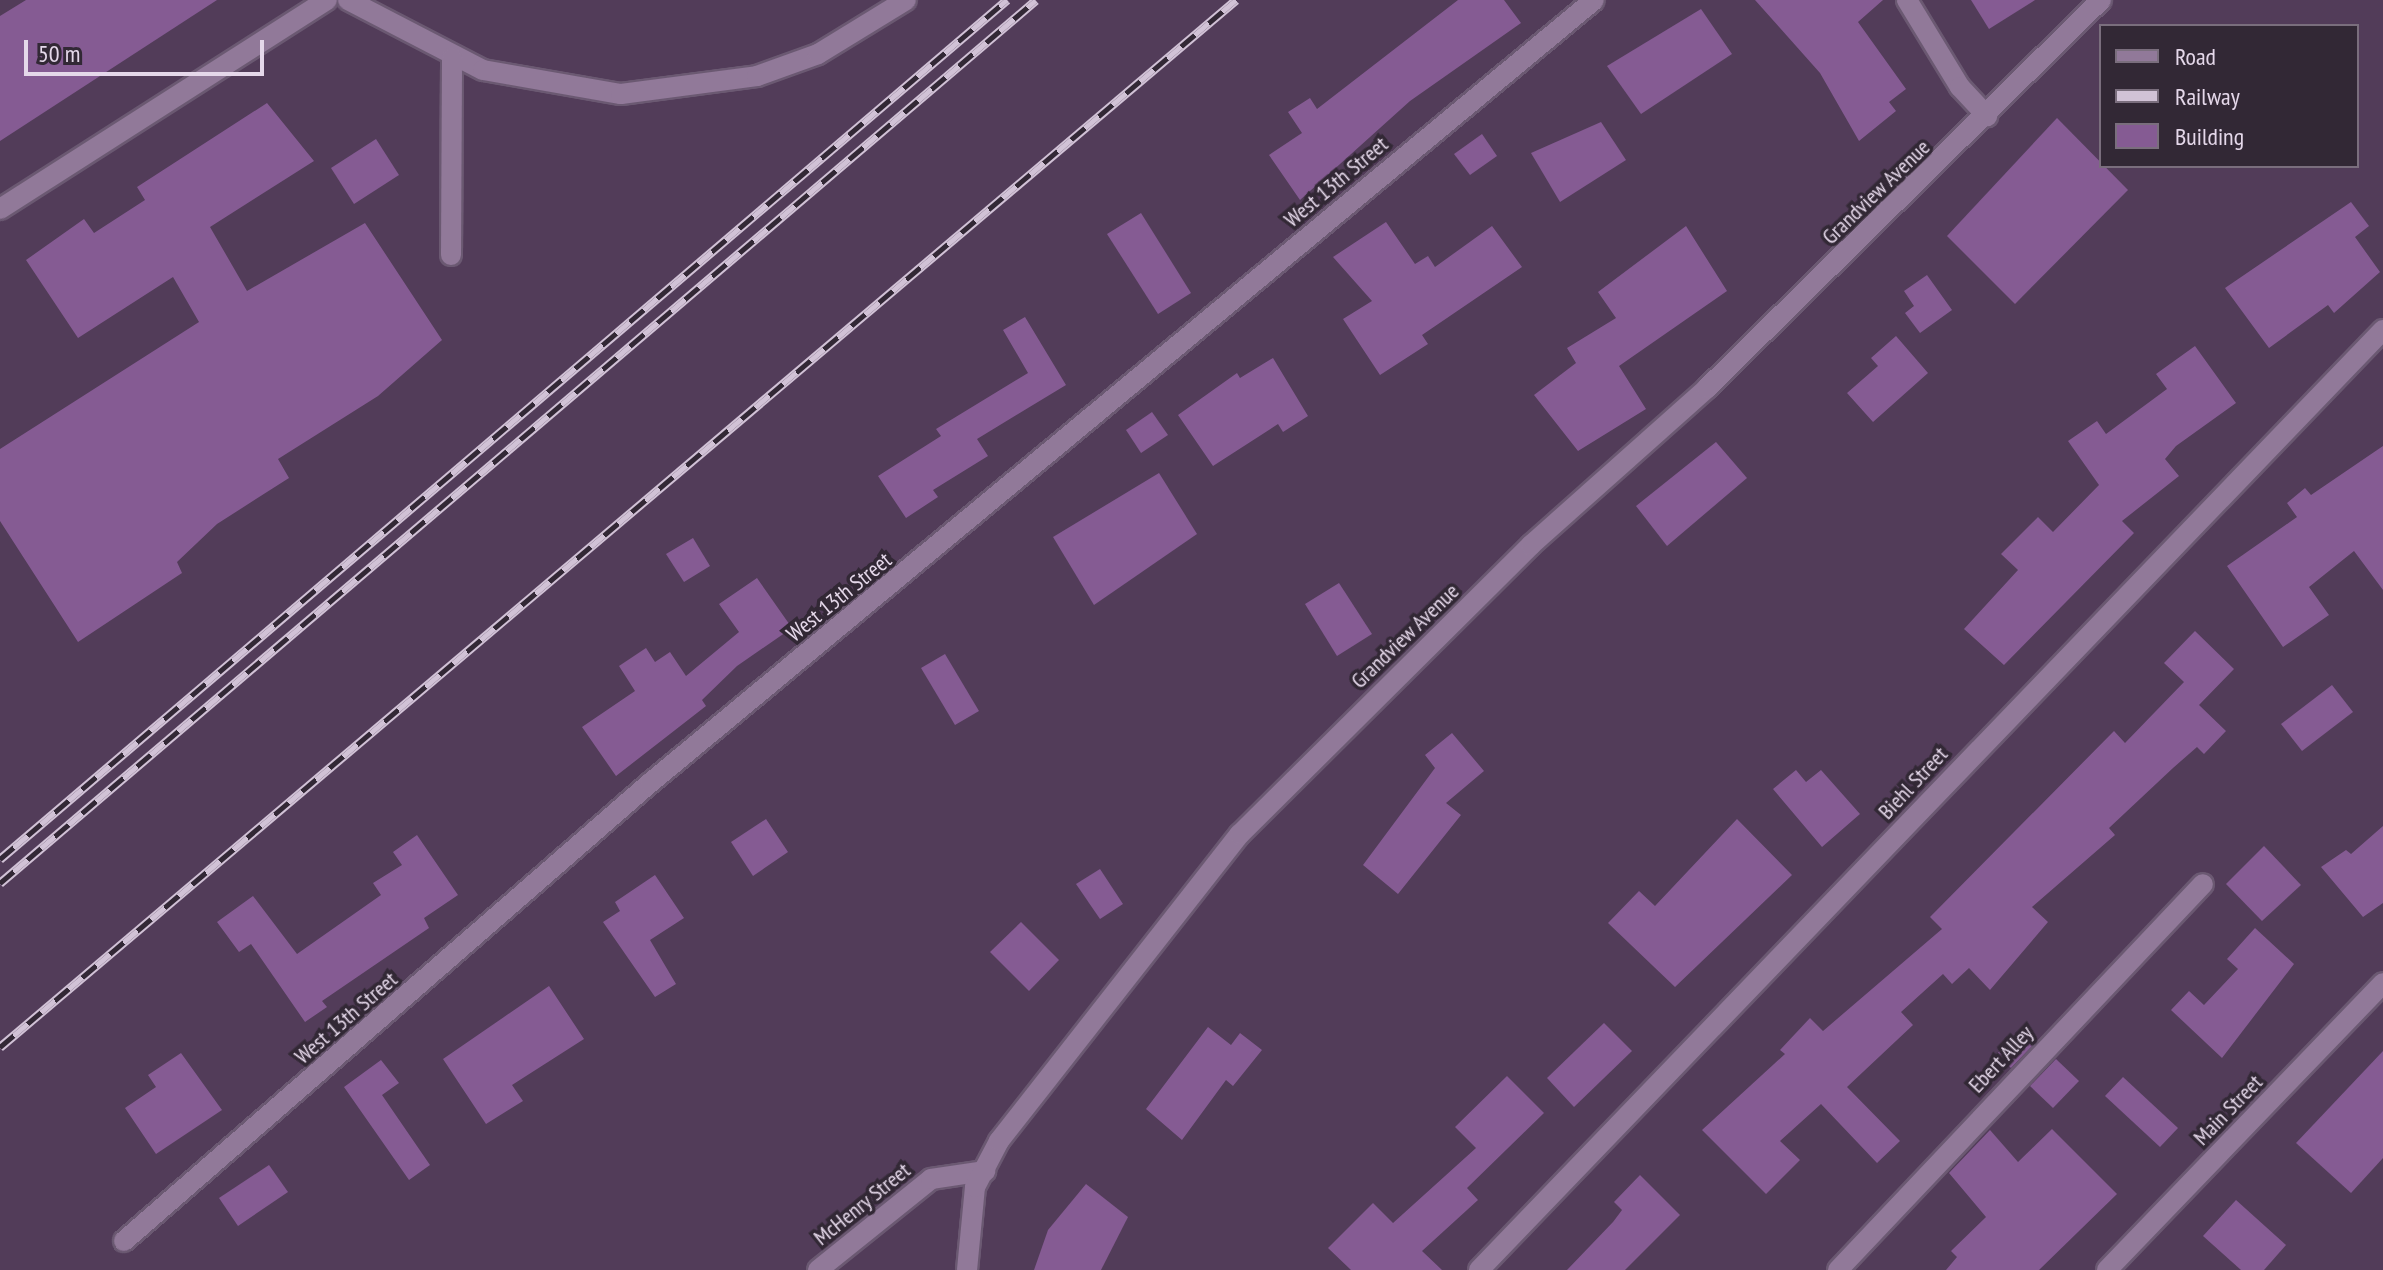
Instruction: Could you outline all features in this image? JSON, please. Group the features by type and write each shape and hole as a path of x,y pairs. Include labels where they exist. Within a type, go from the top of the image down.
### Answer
{"street":[{"path":"0,209 327,0"},
{"path":"348,0 452,58 558,87 621,94 757,76 818,54 906,0"},
{"name":"West 13th Street","path":"124,1241 650,783 1594,0"},
{"path":"1907,0 1960,87 1987,116"},
{"name":"Grandview Avenue","path":"967,1270 975,1187 999,1141 1118,987 1297,774 1987,116 2101,0"},
{"path":"451,255 452,58"},
{"name":"Biehl Street","path":"1479,1270 2383,330"},
{"name":"Ebert Alley","path":"1838,1270 2203,884"},
{"name":"Main Street","path":"2107,1270 2383,983"},
{"name":"McHenry Street","path":"818,1270 931,1179 985,1171"}],"building":[{"path":"26,0 217,0 0,141 0,16"},
{"path":"1458,0 1504,0 1521,23 1410,101 1300,200 1269,155 1302,133 1288,112 1310,98 1317,109"},
{"path":"1755,0 1883,0 1858,22 1906,89 1889,102 1896,111 1859,141 1820,73"},
{"path":"1971,0 2035,0 1989,29"},
{"path":"1701,9 1732,54 1641,114 1607,66"},
{"path":"267,103 314,161 210,227 247,291 365,223 442,340 378,396 278,459 289,478 217,524 177,562 182,573 78,642 0,521 0,449 199,322 173,277 78,338 26,260 84,219 94,233 145,200 137,187"},
{"path":"2057,118 2099,161 2099,168 2106,168 2128,190 2015,304 1947,236"},
{"path":"1601,122 1626,160 1560,202 1531,153"},
{"path":"1482,134 1497,156 1470,175 1454,154"},
{"path":"376,139 399,175 354,204 331,168"},
{"path":"2351,202 2369,226 2355,237 2380,272 2334,313 2328,305 2269,348 2225,288"},
{"path":"1141,213 1191,293 1158,314 1107,234"},
{"path":"1386,222 1415,264 1428,256 1435,267 1492,226 1522,267 1422,335 1428,344 1380,375 1343,319 1372,301 1333,257"},
{"path":"1686,226 1727,291 1619,366 1646,409 1578,451 1534,395 1576,363 1567,348 1616,318 1598,292"},
{"path":"1927,275 1952,310 1920,333 1905,313 1914,306 1904,291"},
{"path":"1025,317 1066,385 977,439 988,456 933,490 938,497 906,518 878,476 941,436 936,429 1028,373 1003,330"},
{"path":"1896,336 1928,373 1873,422 1847,393 1878,366 1871,358"},
{"path":"2195,346 2236,403 2176,446 2165,459 2179,476 2122,521 2134,533 2004,665 1964,629 2018,570 2001,554 2038,517 2053,532 2099,485 2068,441 2097,421 2106,434 2167,389 2156,374"},
{"path":"1273,358 1308,416 1283,432 1278,424 1213,466 1178,415 1237,373 1240,378"},
{"path":"1152,412 1168,435 1141,453 1126,430"},
{"path":"1716,442 1747,478 1667,546 1636,506"},
{"path":"2383,446 2383,590 2354,551 2309,587 2329,615 2283,647 2227,566 2297,517 2287,503 2305,488 2311,495"},
{"path":"1159,473 1197,534 1094,605 1053,537"},
{"path":"693,538 710,566 684,582 666,554"},
{"path":"757,578 792,628 737,666 702,700 706,706 616,776 582,727 635,691 619,666 646,648 655,662 670,652 686,676 739,632 719,604"},
{"path":"1339,583 1372,634 1337,656 1305,604"},
{"path":"2195,631 2234,669 2199,705 2226,731 2204,754 2197,747 2173,768 2109,828 2115,835 2032,907 2048,922 1990,990 1969,968 1952,984 1943,974 1901,1012 1913,1025 1847,1087 1900,1141 1877,1163 1821,1104 1780,1141 1800,1160 1766,1194 1702,1130 1785,1054 1780,1050 1810,1018 1823,1031 1942,929 1930,917 2114,731 2125,743 2184,682 2164,663"},
{"path":"945,654 979,711 955,725 921,668"},
{"path":"2332,685 2353,712 2302,751 2281,724"},
{"path":"1452,733 1484,771 1446,803 1461,815 1398,894 1363,865 1435,768 1425,755"},
{"path":"1796,770 1806,782 1821,770 1860,814 1822,847 1773,789"},
{"path":"766,819 788,852 753,876 731,842"},
{"path":"1737,819 1792,875 1675,987 1608,923 1639,891 1655,906"},
{"path":"2383,826 2383,903 2363,917 2321,867 2346,850 2351,854"},
{"path":"417,835 458,895 424,918 429,928 322,1001 327,1007 305,1022 251,944 239,952 217,922 253,896 297,954 381,895 373,883 402,865 393,852"},
{"path":"2264,846 2301,885 2262,921 2226,884"},
{"path":"1100,869 1123,904 1100,919 1076,884"},
{"path":"655,875 684,918 650,940 676,984 655,997 603,922 620,911 615,902"},
{"path":"1021,922 1059,960 1029,991 990,952"},
{"path":"2255,928 2294,964 2222,1058 2171,1010 2189,991 2204,1005 2238,969 2227,959"},
{"path":"549,986 584,1039 512,1085 523,1101 486,1124 443,1059"},
{"path":"1604,1023 1632,1051 1574,1107 1547,1078"},
{"path":"1208,1027 1231,1045 1240,1033 1262,1050 1233,1086 1226,1080 1182,1140 1146,1109"},
{"path":"2026,1031 2037,1041 2011,1068 1996,1054"},
{"path":"2383,1051 2383,1158 2351,1193 2296,1143"},
{"path":"181,1053 222,1110 156,1154 125,1108 156,1087 148,1075"},
{"path":"2056,1059 2079,1081 2053,1108 2030,1086"},
{"path":"381,1060 399,1083 382,1095 430,1165 409,1180 344,1087"},
{"path":"1507,1076 1544,1113 1467,1188 1478,1200 1422,1251 1442,1270 1351,1270 1328,1248 1373,1203 1393,1223 1476,1148 1455,1127"},
{"path":"2123,1077 2178,1128 2160,1147 2105,1096"},
{"path":"2052,1129 2117,1194 2039,1270 1946,1270 1957,1257 1951,1251 1986,1217 1949,1173 1990,1130 2018,1162"},
{"path":"269,1165 288,1192 238,1226 219,1198"},
{"path":"1640,1175 1680,1215 1625,1270 1567,1270 1613,1222 1622,1210 1614,1202"},
{"path":"1086,1184 1128,1217 1101,1270 1034,1270 1048,1230"},
{"path":"2236,1200 2286,1245 2264,1270 2241,1270 2203,1236"}],"railway":[{"path":"0,859 1007,0"},
{"path":"0,883 1036,0"},
{"path":"0,1047 1236,0"}]}
